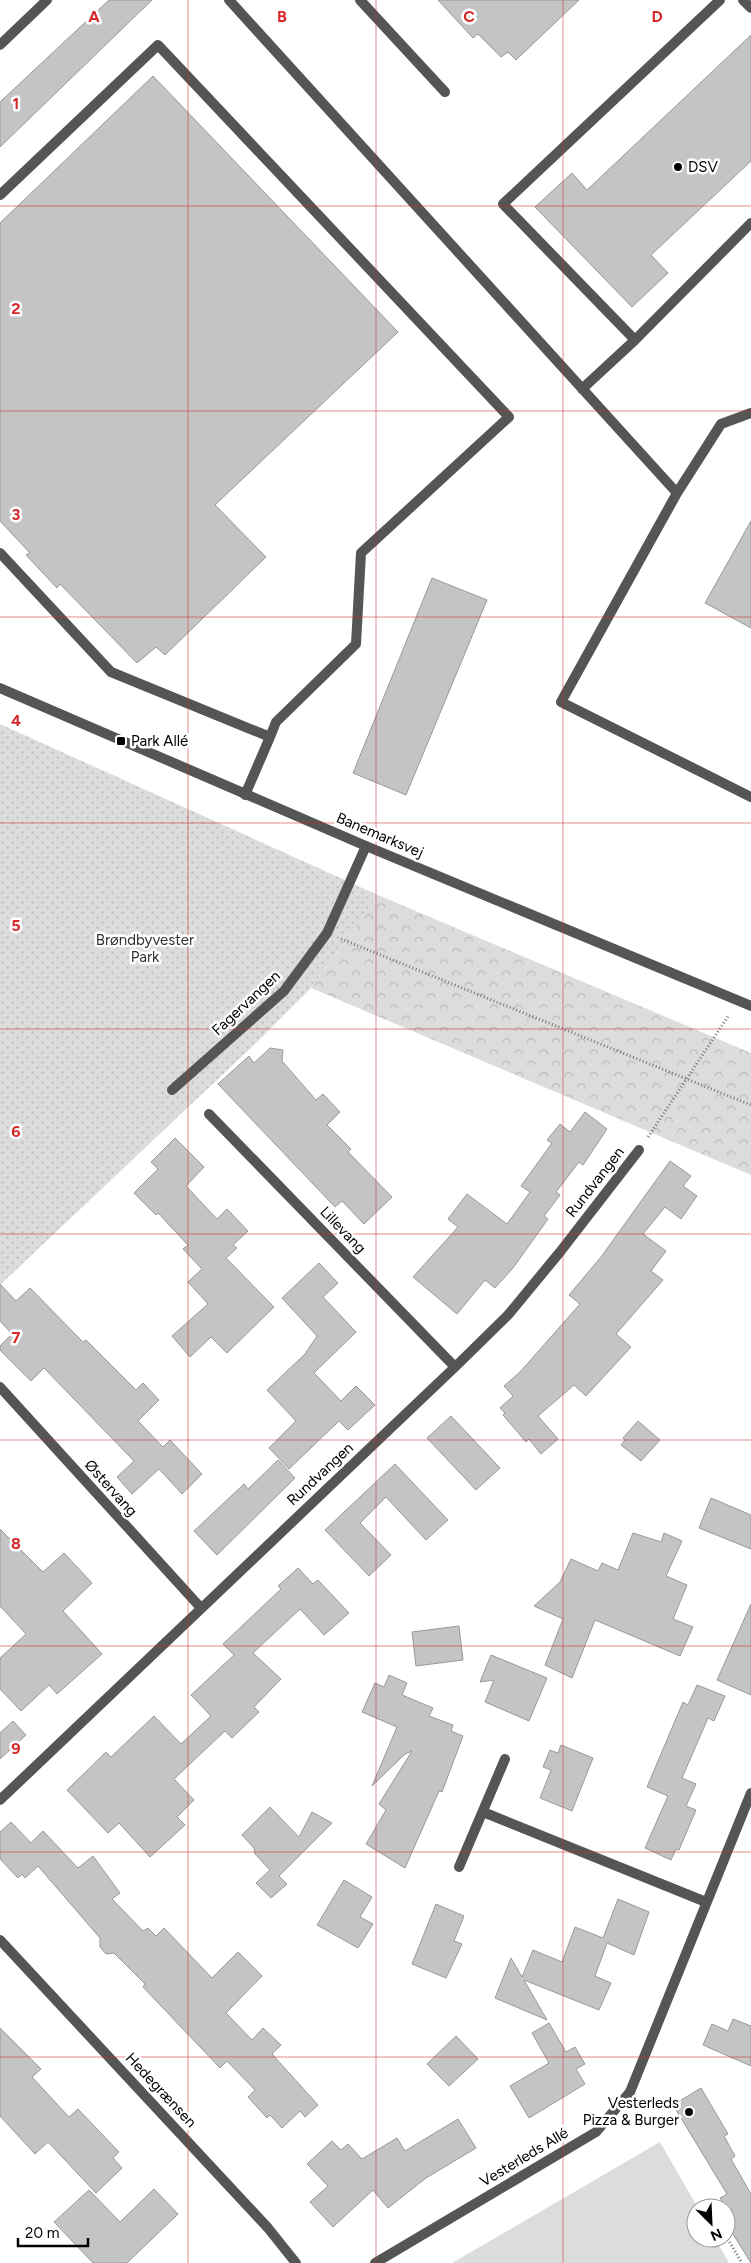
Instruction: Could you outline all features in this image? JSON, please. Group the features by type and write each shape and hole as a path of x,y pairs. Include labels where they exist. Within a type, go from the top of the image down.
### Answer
{"street":[{"path":"0,45 47,0"},
{"path":"229,0 677,493"},
{"path":"360,0 445,92"},
{"path":"635,340 503,204 720,0"},
{"path":"743,0 751,8"},
{"path":"0,195 158,45 509,417 361,553 356,644 276,722 245,794"},
{"path":"582,389 635,340 751,223"},
{"path":"751,413 721,424 677,493 561,702 751,797"},
{"path":"0,553 111,672 270,736"},
{"name":"Banemarksvej","path":"0,688 366,846 751,1006"},
{"name":"Fagervangen","path":"172,1090 284,990 327,933 366,846"},
{"name":"Lillevang","path":"209,1114 455,1367"},
{"name":"Rundvangen","path":"0,1800 508,1315 560,1252 639,1150"},
{"name":"Østervang","path":"0,1387 201,1608"},
{"path":"459,1867 505,1759"},
{"name":"Vesterleds Allé","path":"375,2263 596,2132 630,2092 751,1793"},
{"path":"482,1812 706,1902"},
{"name":"Hedegrænsen","path":"0,1940 268,2228 296,2263"}],"path":[{"path":"327,933 751,1104"},
{"path":"639,1150 738,1001"},
{"path":"733,2248 742,2263"}],"green space":[{"name":"Brøndbyvester Park","path":"0,724 378,895 311,988 257,1042 0,1285"},
{"path":"378,895 751,1053 751,1175 311,988"},
{"path":"660,2142 692,2198 686,2198 686,2248 721,2248 729,2263 452,2263"}],"building":[{"path":"109,0 152,0 0,147 0,102"},
{"path":"438,0 579,0 516,60 508,52 501,57 478,34 473,38"},
{"name":"DSV","path":"751,35 751,161 651,255 668,273 632,307 535,207 572,173 587,190"},
{"path":"153,76 398,332 215,505 266,557 165,655 156,647 137,663 60,584 57,588 26,555 30,553 0,521 0,223"},
{"path":"751,521 751,628 705,603"},
{"path":"432,578 487,600 406,795 353,773"},
{"path":"270,1048 283,1050 282,1061 316,1100 323,1094 340,1112 327,1125 351,1149 348,1152 392,1197 364,1224 342,1201 335,1207 218,1084 249,1056 254,1063"},
{"path":"585,1112 607,1129 583,1165 579,1162 556,1192 560,1195 544,1216 548,1219 513,1268 495,1288 485,1280 457,1314 413,1277 458,1227 448,1219 467,1194 507,1224 530,1192 521,1186 552,1143 547,1140 560,1124 570,1132"},
{"path":"175,1138 204,1167 186,1186 217,1219 227,1209 248,1231 233,1245 237,1248 226,1258 274,1307 227,1353 211,1337 190,1357 172,1336 208,1304 188,1282 202,1269 183,1249 188,1245 158,1213 156,1215 134,1193 158,1169 151,1162"},
{"path":"670,1161 691,1176 683,1186 697,1196 681,1219 665,1207 643,1234 666,1251 651,1271 663,1280 616,1334 631,1347 586,1396 574,1385 538,1416 558,1439 541,1454 529,1439 526,1442 503,1415 505,1413 500,1408 513,1396 504,1386 520,1372 580,1304 569,1295 601,1257"},
{"path":"319,1263 338,1283 323,1297 356,1332 314,1373 341,1401 356,1386 375,1405 348,1430 339,1421 289,1469 269,1448 296,1421 267,1390 305,1354 317,1336 282,1298"},
{"path":"0,1284 16,1301 30,1288 83,1342 86,1340 136,1390 143,1383 159,1400 138,1421 163,1447 170,1440 202,1474 182,1494 159,1469 132,1494 117,1477 134,1461 44,1368 31,1381 0,1350 0,1346 12,1334 0,1321"},
{"path":"451,1416 500,1468 476,1490 427,1438"},
{"path":"638,1421 660,1440 641,1461 621,1445 625,1440 623,1438"},
{"path":"278,1460 295,1478 217,1555 194,1531 244,1484 248,1489"},
{"path":"395,1464 448,1520 426,1540 386,1497 360,1523 391,1555 369,1576 325,1530"},
{"path":"711,1498 751,1515 751,1549 699,1528"},
{"path":"0,1529 43,1572 64,1553 92,1583 63,1611 102,1654 57,1694 49,1685 21,1711 0,1689 0,1658 26,1634 0,1606"},
{"path":"633,1533 661,1542 664,1533 682,1541 666,1576 687,1585 673,1619 693,1627 680,1656 595,1620 572,1678 545,1665 563,1619 534,1606 560,1582 571,1559 598,1571 602,1563 618,1570"},
{"path":"298,1568 313,1584 318,1580 349,1613 324,1635 300,1609 253,1653 281,1679 254,1707 259,1712 232,1738 225,1731 174,1779 194,1800 177,1817 185,1825 150,1857 119,1823 108,1833 67,1790 106,1752 111,1757 154,1716 181,1744 211,1716 191,1695 234,1655 223,1644 281,1589 278,1586"},
{"path":"751,1604 751,1695 717,1680"},
{"path":"459,1626 463,1660 416,1666 412,1632"},
{"path":"491,1655 547,1678 529,1721 485,1702 494,1680 480,1682"},
{"path":"389,1675 407,1683 402,1695 433,1708 429,1716 453,1725 451,1731 463,1736 442,1792 439,1791 405,1868 366,1844 386,1810 379,1804 412,1751 405,1754 372,1786 397,1727 362,1712 375,1683 384,1687"},
{"path":"697,1685 725,1696 714,1721 708,1718 682,1778 696,1784 686,1806 696,1810 679,1850 676,1849 671,1860 645,1848 668,1796 647,1787 683,1702 688,1705"},
{"path":"13,1721 26,1735 0,1759 0,1733"},
{"path":"561,1745 593,1758 572,1811 540,1798 551,1770 543,1767 550,1750 558,1753"},
{"path":"270,1807 299,1837 312,1812 332,1823 279,1876 287,1884 271,1898 256,1883 270,1870 255,1854 254,1848 242,1835"},
{"path":"11,1822 31,1843 43,1831 78,1868 93,1856 120,1893 112,1899 143,1931 148,1928 156,1936 164,1928 212,1978 238,1952 262,1976 226,2013 252,2040 263,2028 281,2045 272,2054 318,2105 305,2117 300,2111 282,2128 270,2115 267,2118 248,2097 255,2090 227,2061 220,2068 143,1987 145,1984 114,1953 106,1954 100,1947 100,1938 38,1866 25,1878 22,1874 18,1878 0,1859 0,1832"},
{"path":"344,1880 372,1897 360,1917 373,1924 358,1948 317,1925"},
{"path":"618,1899 649,1912 634,1955 607,1943 595,1976 611,1983 599,2010 524,1980 547,2020 495,1998 511,1958 522,1977 533,1950 562,1962 575,1927 603,1938"},
{"path":"436,1904 464,1916 454,1941 462,1944 446,1978 412,1964"},
{"path":"733,2019 751,2026 751,2066 703,2045 712,2024 728,2031"},
{"path":"549,2023 566,2052 575,2047 585,2064 576,2069 585,2084 529,2118 510,2086 549,2063 532,2033"},
{"path":"0,2028 41,2069 32,2077 69,2117 78,2109 119,2152 113,2158 122,2168 96,2193 48,2142 35,2154 0,2116"},
{"path":"456,2036 478,2059 449,2086 427,2064"},
{"path":"701,2088 728,2134 724,2136 735,2156 731,2159 751,2194 751,2263 736,2239 736,2198 720,2198 727,2194 673,2105"},
{"path":"458,2119 476,2148 426,2178 388,2208 373,2190 333,2227 310,2202 328,2186 307,2164 332,2141 341,2150 348,2144 362,2159 397,2138 405,2151"},
{"path":"154,2189 178,2214 127,2263 93,2263 54,2222 89,2190 120,2222"}],"place":[{"name":"DSV","path":"678,167"},
{"name":"Park Allé","path":"121,741"},
{"name":"Vesterleds Pizza & Burger","path":"689,2112"}]}
